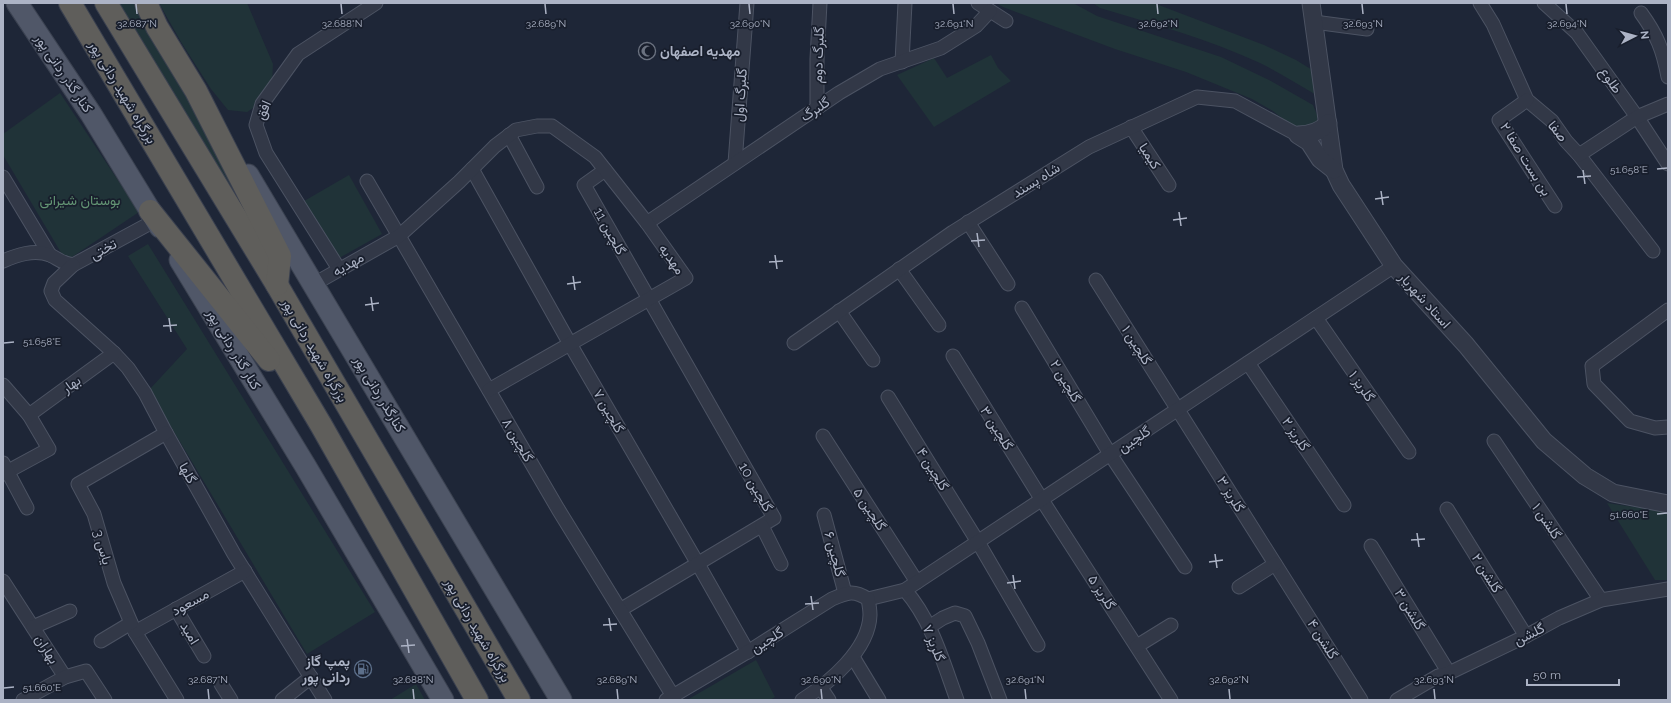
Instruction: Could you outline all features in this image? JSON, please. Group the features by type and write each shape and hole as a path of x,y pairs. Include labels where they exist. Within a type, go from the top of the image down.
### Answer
{"highway":[{"name":"بزرگراه شهید ردانی پور","path":"70,3 321,424 476,700"},
{"name":"بزرگراه شهید ردانی پور","path":"106,3 277,285 519,700"},
{"path":"146,3 157,27 196,91 280,256 277,285"},
{"path":"153,215 321,424"}],"main road":[{"name":"کنار گذر ردانی پور","path":"17,3 91,114 153,215 306,467 443,700"},
{"name":"کنارگذر ردانی پور","path":"196,91 314,284 561,700"}],"street":[{"name":"افق","path":"339,269 266,153 256,125 262,104 298,54 376,3"},
{"name":"گلبرگ اول","path":"735,163 747,3"},
{"name":"گلبرگ دوم","path":"817,107 817,59 820,3"},
{"path":"902,62 905,3"},
{"path":"978,3 1006,21"},
{"name":"استاد شهریار","path":"1311,3 1334,170 1341,185 1394,266 1466,345 1544,441 1585,476 1613,493 1668,504"},
{"name":"صفا","path":"1480,3 1494,24 1527,100 1552,121 1566,142 1579,155 1653,251"},
{"name":"طلوع","path":"1544,3 1577,33 1637,117 1668,164"},
{"name":"گلبرگ","path":"647,223 839,93 880,70 941,48 976,26 990,11"},
{"path":"1641,13 1655,33 1665,62 1668,77"},
{"path":"1314,22 1367,29"},
{"name":"شاه پسند","path":"794,343 968,222 1089,147 1197,97 1235,101 1298,135"},
{"name":"بن بست صفا ۲","path":"1527,100 1499,120 1555,206"},
{"path":"1579,155 1637,117 1668,104"},
{"path":"1298,135 1306,135 1323,129 1328,122"},
{"name":"مهدیه","path":"314,284 399,236 516,130 536,126 552,126 595,157 647,223 686,278 489,390"},
{"name":"کیمیا","path":"1131,128 1169,186"},
{"path":"509,135 537,187"},
{"path":"1298,135 1309,142 1320,158 1334,170"},
{"name":"گلچین ۷","path":"472,169 570,344 748,652"},
{"name":"گلچین 11","path":"605,170 584,185 648,299"},
{"path":"3,177 50,255"},
{"name":"گلچین ۸","path":"367,181 558,508 620,610 670,698"},
{"name":"تختی","path":"3,261 20,254 35,252 50,255 64,264 73,265 153,215"},
{"path":"968,222 1008,284"},
{"name":"گلها","path":"73,265 54,283 51,291 55,300 114,353 128,368 145,393 245,571 325,700"},
{"name":"گلچین","path":"868,599 905,590 918,582 1394,266"},
{"path":"899,269 939,325"},
{"name":"گلچین ۱","path":"1096,280 1178,410"},
{"name":"گلچین 10","path":"620,610 774,518 648,299"},
{"name":"گلچین ۲","path":"1022,308 1110,454 1186,567"},
{"path":"1668,310 1592,366 1594,384 1630,422 1655,428 1668,427"},
{"path":"839,311 873,360"},
{"name":"گلریز ۱","path":"1316,318 1409,452"},
{"name":"بهار","path":"29,415 114,353"},
{"name":"گلچین ۳","path":"953,356 1042,500"},
{"name":"گلریز ۲","path":"1248,363 1344,505"},
{"path":"3,385 29,415 49,449 5,469 27,508"},
{"name":"گلچین ۴","path":"888,397 978,542 1038,645"},
{"name":"گلریز ۳","path":"1178,410 1284,578"},
{"name":"یاس 3","path":"166,432 78,484 94,514 114,582 133,627 177,700"},
{"name":"گلچین ۵","path":"823,436 918,582"},
{"name":"گلشن ۱","path":"1494,441 1601,600"},
{"name":"گلریز ۵","path":"1042,500 1171,700"},
{"name":"گلشن ۲","path":"1447,509 1526,636"},
{"name":"گلچین ۶","path":"824,515 845,593"},
{"path":"762,526 781,564"},
{"name":"گلشن ۳","path":"1371,546 1449,673"},
{"path":"1239,587 1275,564"},
{"name":"مسعود","path":"101,641 176,609 245,571"},
{"name":"گلشن ۴","path":"1284,578 1361,700"},
{"name":"بهاران","path":"3,581 65,677 23,700"},
{"name":"گلشن","path":"1397,700 1438,676 1449,673 1526,636 1559,618 1601,600 1668,589"},
{"name":"گلریز ۷","path":"905,590 914,600 929,626 957,700"},
{"path":"802,700 821,688 854,657 867,631 870,615 868,599 858,593 845,593"},
{"name":"گلچین","path":"670,698 748,652 832,598 845,593"},
{"name":"امید","path":"176,609 204,656"},
{"path":"33,627 70,611"},
{"path":"929,626 956,613 965,616 978,643 1000,700"},
{"path":"1137,646 1171,625"},
{"path":"854,657 879,700"},
{"path":"65,677 86,671 105,700"},
{"path":"282,700 311,677"},
{"path":"221,684 231,700"},
{"path":"821,688 829,700"}],"green space":[{"path":"110,3 136,3 141,18 222,159 245,205 235,208"},
{"path":"159,3 247,3 273,64 272,85 264,101 247,112 228,110 211,89 181,42"},
{"path":"996,3 1073,3 1097,16 1221,57 1269,80 1313,105 1318,117 1314,128 1292,126 1273,111 1252,99 1186,72 1115,49 1003,7"},
{"path":"1093,3 1156,4 1264,45 1296,60 1314,71 1318,96 1260,63 1240,54 1181,32 1100,8"},
{"path":"991,55 998,68 1011,81 934,127 897,75 934,58 947,78"},
{"name":"بوستان شیرانی","path":"60,93 139,212 66,261 3,155 3,134"},
{"path":"349,175 382,234 332,262 299,204"},
{"path":"148,244 375,612 307,654 149,390 187,349 128,256"},
{"path":"1607,503 1668,512 1668,580 1655,580"},
{"path":"756,660 775,697 770,700 687,700"},
{"path":"416,684 425,700 390,700"}],"place":[{"name":"مهدیه اصفهان","path":"647,51"},
{"name":"پمپ گاز ردانی پور","path":"363,669"}]}
